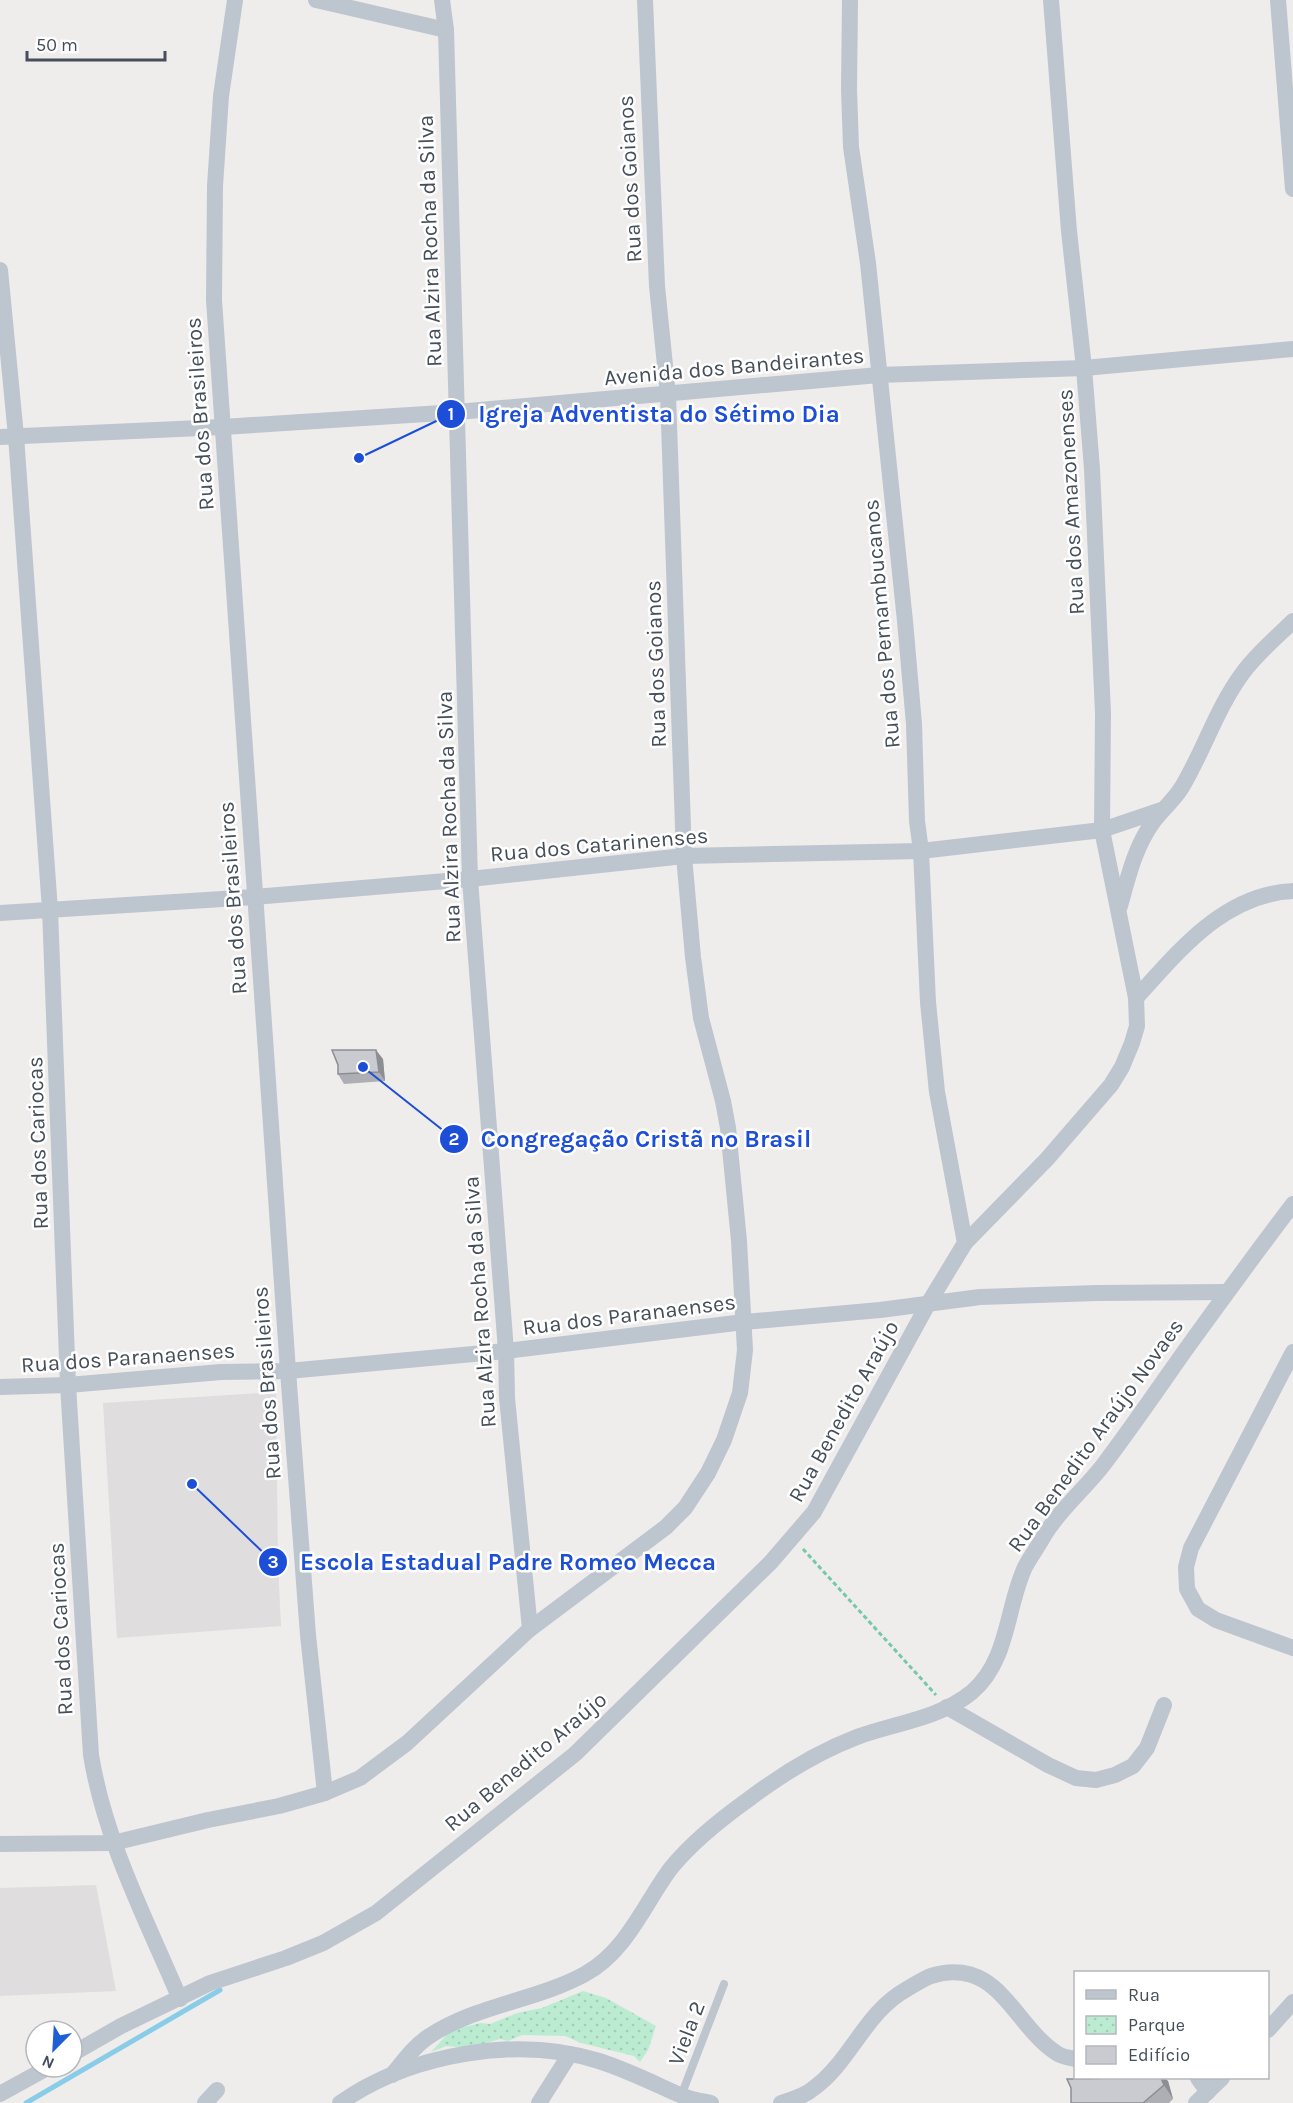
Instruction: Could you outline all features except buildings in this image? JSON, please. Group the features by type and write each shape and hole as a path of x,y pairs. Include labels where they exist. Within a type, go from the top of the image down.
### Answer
{"street":[{"name":"Rua dos Brasileiros","path":"235,0 221,96 215,186 214,300 288,1371 308,1635 325,1793"},
{"path":"316,0 446,30"},
{"name":"Rua Alzira Rocha da Silva","path":"442,0 446,30 470,879 506,1351 507,1398 530,1629"},
{"name":"Rua dos Goianos","path":"0,1845 113,1843 279,1806 325,1793 360,1778 407,1743 530,1629 666,1527 685,1508 708,1473 735,1411 740,1393 744,1322 735,1196 723,1101 701,1018 684,856 668,395 657,286 645,0"},
{"name":"Rua dos Pernambucanos","path":"850,0 851,147 868,263 905,621 914,724 917,821 921,851 928,1002 937,1092 965,1243"},
{"name":"Rua dos Amazonenses","path":"1051,0 1069,231 1092,469 1103,713 1102,830 1136,998"},
{"path":"1278,0 1293,189"},
{"name":"Rua dos Cariocas","path":"0,270 8,436 50,910 68,1385 91,1755 97,1791 113,1843 180,1999"},
{"name":"Avenida dos Bandeirantes","path":"8,436 223,427 457,412 879,375 1084,368 1293,349"},
{"path":"1119,913 1134,859 1152,824 1182,787 1225,700 1242,673 1293,621"},
{"name":"Rua dos Catarinenses","path":"0,913 254,897 470,879 684,856 921,851 1102,830 1164,809"},
{"path":"1136,998 1168,962 1205,927 1230,909 1253,898 1293,891"},
{"name":"Rua Benedito Araújo","path":"84,2047 121,2026 210,1983 286,1958 323,1942 376,1912 575,1754 771,1562 814,1512 928,1304 965,1243 1047,1159 1111,1085 1122,1067 1137,1026 1136,998"},
{"name":"Rua Benedito Araújo Novaes","path":"340,2103 360,2089 392,2075 410,2052 427,2037 462,2020 561,1985 587,1973 605,1960 632,1929 671,1869 689,1848 771,1782 810,1758 858,1737 910,1722 947,1707 972,1692 986,1677 995,1661 1003,1643 1024,1569 1048,1529 1103,1466 1293,1204"},
{"name":"Rua dos Paranaenses","path":"0,1387 68,1385 221,1372 288,1371 506,1351 744,1322 880,1310 1008,1295 1227,1292"},
{"path":"1293,1352 1191,1548 1186,1568 1187,1589 1198,1609 1216,1620 1293,1648"},
{"path":"947,1707 1048,1765 1076,1778 1096,1780 1115,1775 1133,1766 1147,1748 1164,1705"},
{"path":"781,2103 798,2098 815,2088 842,2060 875,2014 897,1995 931,1976 959,1973 979,1977 995,1989 1044,2043 1060,2055 1074,2058"},
{"path":"1269,2029 1293,2002"},
{"path":"392,2075 425,2064 488,2051 530,2049 570,2054 597,2061 645,2078 681,2096 711,2103"},
{"path":"539,2103 570,2054"},
{"path":"0,2094 27,2079"},
{"path":"1198,2079 1203,2100"},
{"path":"1203,2100 1221,2079"},
{"path":"205,2103 217,2090"}],"lane":[{"name":"Viela 2","path":"681,2096 724,1984"}],"path":[{"path":"793,1538 947,1707"}],"shaded area":[{"path":"276,1392 281,1626 117,1638 103,1403"},
{"path":"96,1885 116,1991 0,1996 0,1888"}],"green space":[{"path":"583,1991 606,1998 656,2026 648,2050 640,2062 634,2056 581,2043 565,2036 522,2035 508,2041 500,2039 469,2048 446,2046 431,2052 451,2030 481,2023 490,2024 517,2013 542,2008"}],"waterway":[{"path":"26,2103 220,1990"}],"place":[{"name":"Igreja Adventista do Sétimo Dia","path":"359,458"},
{"name":"Congregação Cristã no Brasil","path":"363,1067"},
{"name":"Escola Estadual Padre Romeo Mecca","path":"192,1484"}]}
